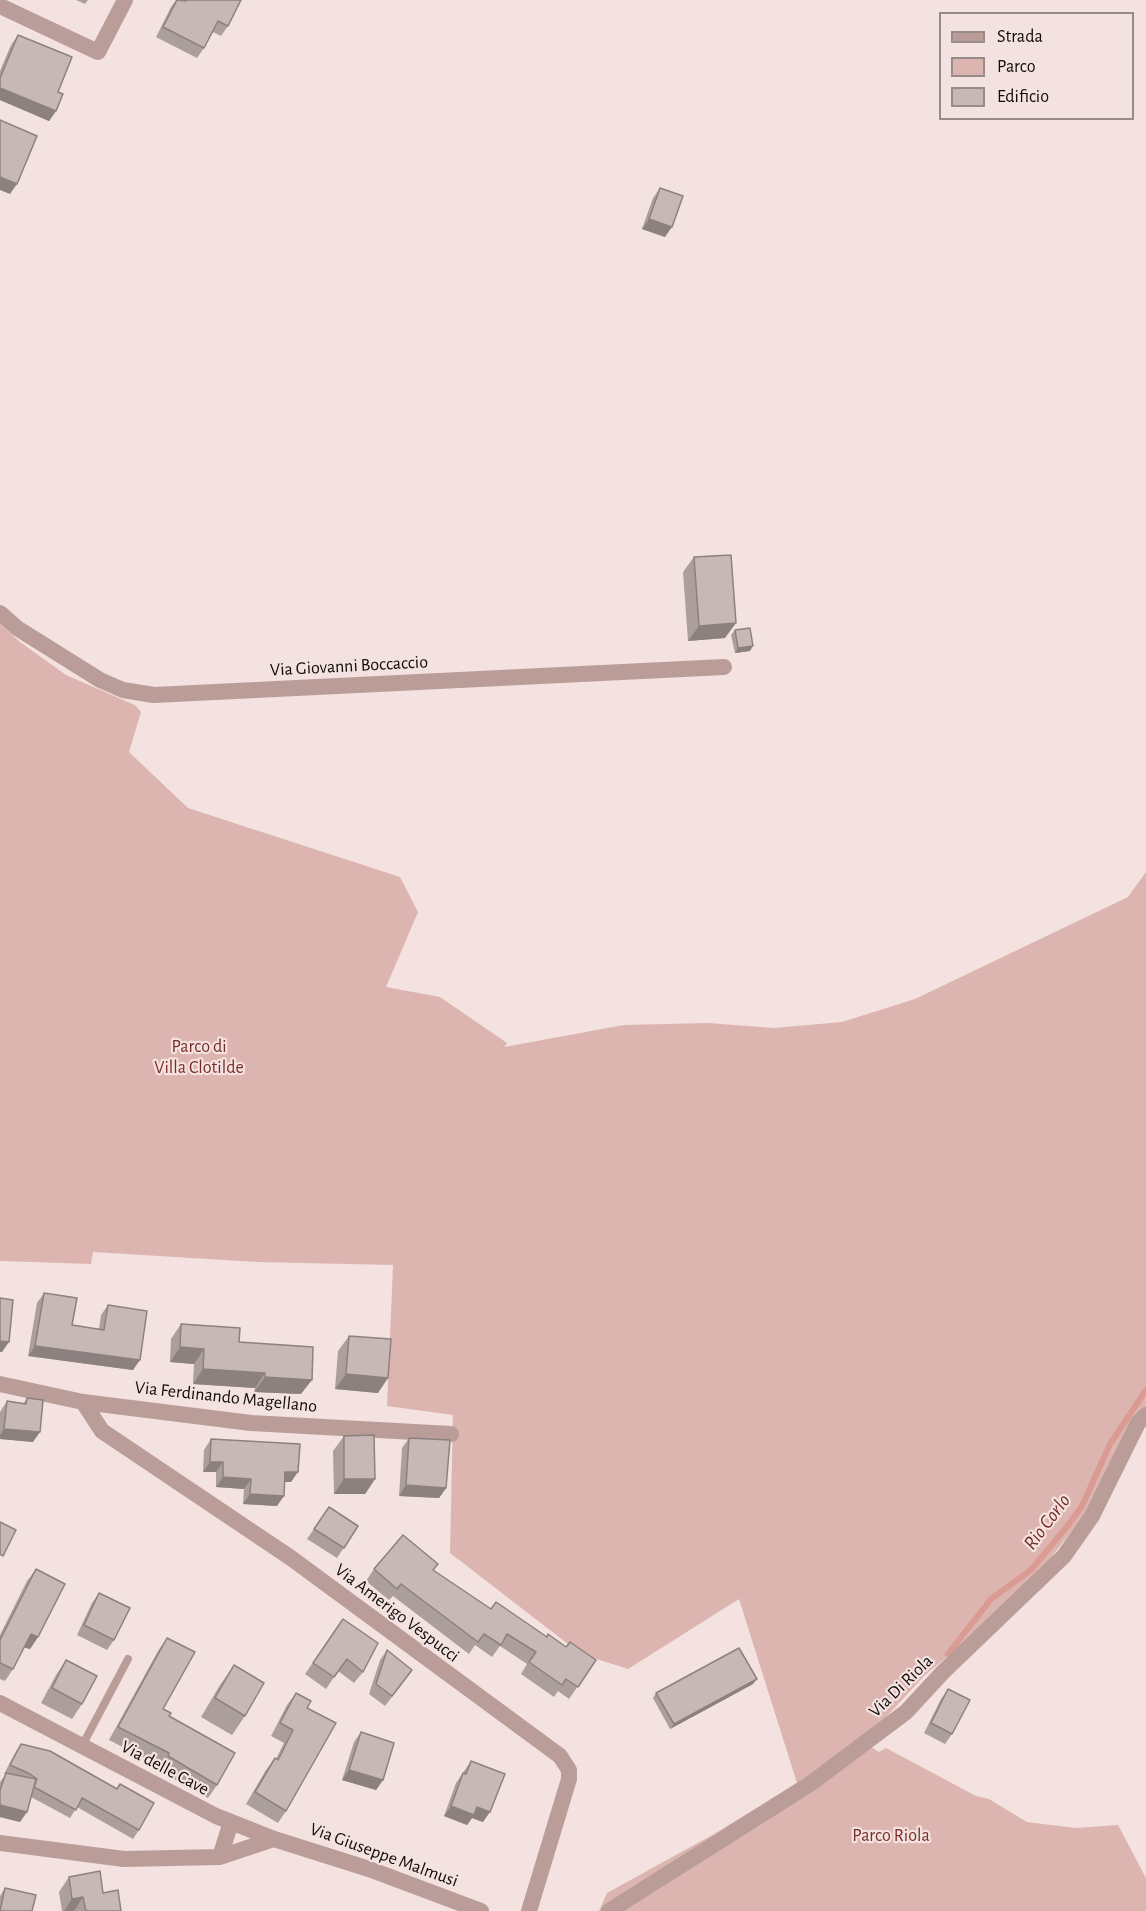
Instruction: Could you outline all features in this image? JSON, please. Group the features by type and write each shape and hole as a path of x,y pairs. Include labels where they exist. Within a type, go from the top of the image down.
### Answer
{"street":[{"path":"0,6 98,52 125,0"},
{"name":"Via Giovanni Boccaccio","path":"0,613 17,628 100,680 123,690 154,695 724,667"},
{"name":"Via Ferdinando Magellano","path":"0,1384 82,1402 251,1423 451,1434"},
{"name":"Via Amerigo Vespucci","path":"82,1402 102,1431 291,1558 560,1756 569,1770 569,1779 529,1911"},
{"name":"Via Di Riola","path":"609,1911 810,1784 906,1712 943,1672 1064,1556 1092,1516 1138,1423 1146,1415"},
{"name":"Via delle Cave","path":"0,1703 231,1822"},
{"path":"220,1857 231,1822"},
{"name":"Via Giuseppe Malmusi","path":"231,1822 274,1839 369,1869 481,1911"},
{"path":"0,1843 124,1859 220,1857 274,1839"}],"lane":[{"path":"82,1747 128,1659"}],"green space":[{"path":"0,624 20,642 66,675 135,705 141,712 129,752 188,808 400,877 418,912 386,987 440,997 507,1043 504,1047 624,1025 708,1023 774,1028 842,1022 915,999 1128,897 1146,872 1146,1411 1103,1491 1024,1592 924,1676 863,1742 879,1752 886,1748 976,1796 989,1799 1027,1822 1076,1828 1118,1825 1146,1878 1146,1911 599,1911 607,1893 714,1834 797,1783 739,1599 628,1669 581,1654 450,1553 453,1415 387,1406 393,1265 257,1262 93,1252 91,1264 0,1261"}],"building":[{"path":"177,0 241,0 228,26 218,21 204,48 163,27"},
{"path":"18,35 72,57 58,92 63,94 56,111 0,88 0,78"},
{"path":"0,120 37,136 17,184 0,177"},
{"path":"660,188 683,196 672,227 649,219"},
{"path":"731,555 736,623 699,626 694,557"},
{"path":"750,628 753,646 738,648 735,630"},
{"path":"44,1293 77,1298 72,1325 104,1330 108,1305 147,1311 140,1360 35,1346"},
{"path":"0,1298 13,1300 9,1342 0,1341"},
{"path":"181,1324 240,1328 239,1342 313,1347 312,1380 265,1377 265,1373 203,1369 204,1349 180,1347"},
{"path":"349,1336 391,1339 388,1378 346,1374"},
{"path":"27,1398 43,1400 40,1432 4,1429 7,1401 26,1404"},
{"path":"374,1435 375,1479 344,1479 344,1436"},
{"path":"409,1438 450,1440 446,1488 406,1485"},
{"path":"211,1439 300,1444 298,1472 285,1472 284,1496 250,1494 251,1479 223,1477 223,1462 210,1462"},
{"path":"329,1507 358,1526 344,1548 314,1529"},
{"path":"0,1522 16,1530 3,1556 0,1554"},
{"path":"403,1535 438,1564 433,1570 491,1609 496,1602 547,1637 548,1634 566,1647 570,1642 596,1660 578,1687 566,1679 562,1685 529,1662 536,1652 507,1634 501,1645 484,1634 478,1642 401,1584 397,1589 374,1569"},
{"path":"36,1569 65,1584 38,1637 31,1634 13,1669 0,1663 0,1640"},
{"path":"99,1593 130,1608 114,1640 84,1625"},
{"path":"343,1619 378,1643 363,1672 347,1659 334,1677 313,1663"},
{"path":"167,1638 195,1652 163,1709 171,1713 169,1716 235,1753 217,1785 168,1756 169,1753 118,1727"},
{"path":"739,1648 757,1679 674,1724 656,1693"},
{"path":"387,1650 412,1670 392,1696 376,1684"},
{"path":"66,1660 97,1676 82,1704 52,1688"},
{"path":"234,1665 264,1683 245,1716 215,1698"},
{"path":"948,1689 970,1700 952,1734 931,1723"},
{"path":"296,1693 311,1701 307,1708 336,1723 286,1811 255,1792 275,1758 278,1760 293,1730 280,1723"},
{"path":"361,1732 394,1743 383,1780 349,1770"},
{"path":"21,1744 50,1751 117,1789 120,1784 154,1803 139,1830 82,1798 76,1810 34,1787 37,1779 10,1765"},
{"path":"471,1761 505,1774 490,1812 477,1807 474,1815 451,1806 463,1773 466,1774"},
{"path":"6,1773 36,1779 27,1812 0,1805 0,1790"},
{"path":"100,1871 103,1893 118,1890 121,1911 86,1911 83,1897 72,1899 69,1877"},
{"path":"5,1888 36,1895 32,1911 0,1911"}],"waterway":[{"name":"Rio Corlo","path":"948,1654 991,1599 1031,1570 1069,1524 1082,1506 1110,1444 1146,1390"}],"park label":[{"name":"Parco di Villa Clotilde","path":"199,1057"},
{"name":"Parco Riola","path":"891,1836"}]}
